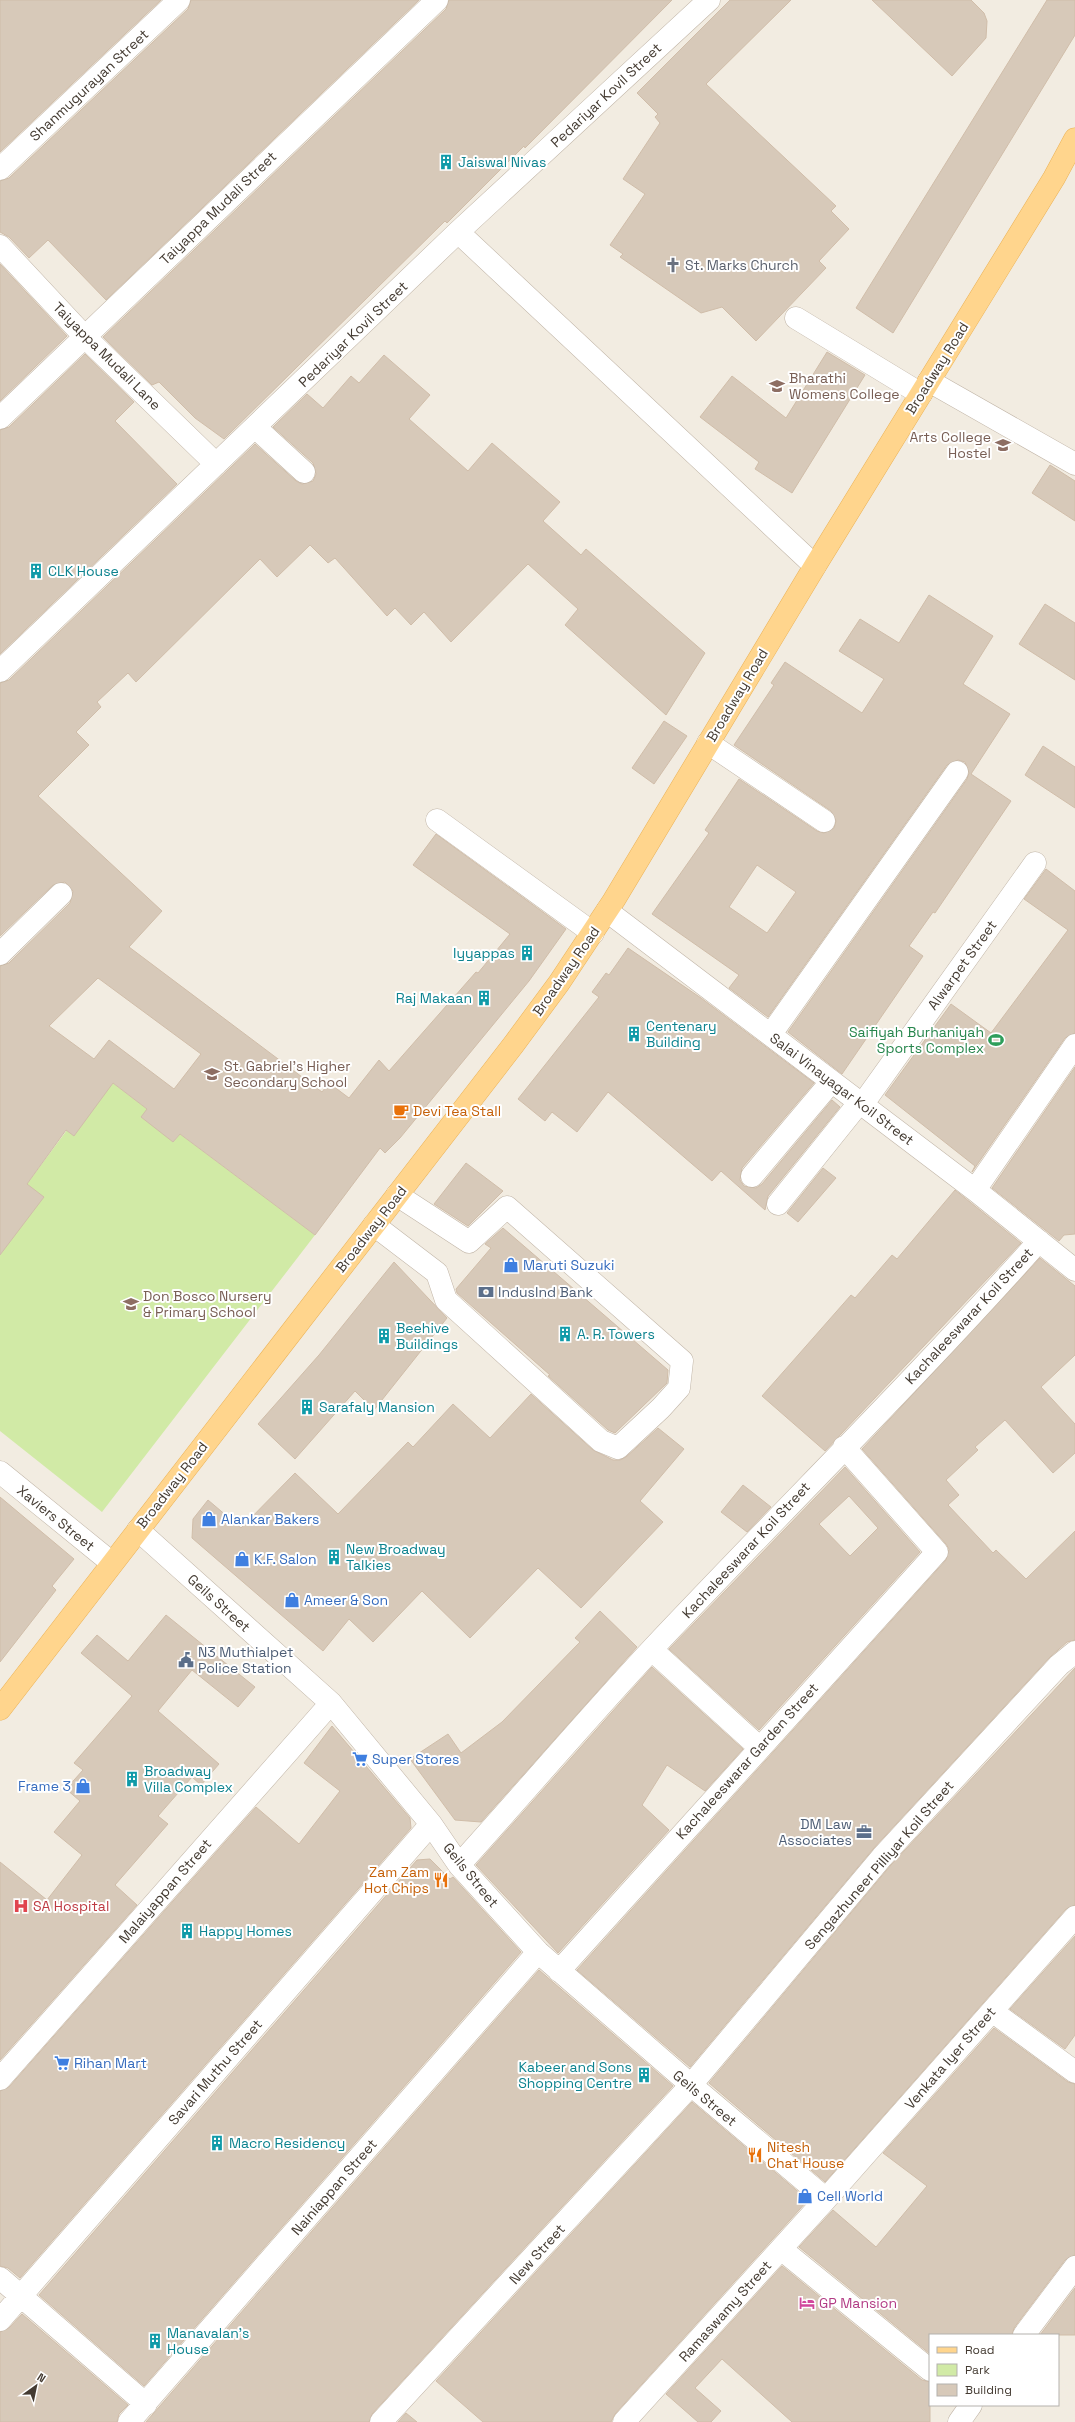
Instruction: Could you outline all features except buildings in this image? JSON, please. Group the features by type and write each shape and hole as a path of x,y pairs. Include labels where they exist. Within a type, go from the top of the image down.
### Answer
{"main road":[{"name":"Broadway Road","path":"0,1709 555,989 607,911 708,743 1054,178 1075,139"},
{"name":"Broadway Road","path":"1054,178 1075,150"}],"street":[{"name":"Shanmugurayan Street","path":"0,170 179,0"},
{"name":"Taiyappa Mudali Street","path":"0,418 437,0"},
{"name":"Pedariyar Kovil Street","path":"0,671 458,232 709,0"},
{"path":"458,232 816,566"},
{"name":"Taiyappa Mudali Lane","path":"0,246 85,336 216,464"},
{"path":"796,318 925,388 1075,464"},
{"path":"255,427 304,472"},
{"path":"708,743 824,820"},
{"path":"771,1034 958,772"},
{"path":"437,820 593,933"},
{"name":"Alwarpet Street","path":"778,1204 860,1104 1035,863"},
{"path":"0,954 61,894"},
{"name":"Salai Vinayagar Koil Street","path":"607,911 975,1190 1075,1270"},
{"path":"975,1190 1075,1045"},
{"path":"752,1176 831,1082"},
{"path":"374,1225 437,1273 446,1300 601,1441 618,1448 660,1408 678,1388 682,1361 506,1207 469,1242 397,1195"},
{"name":"Kachaleeswarar Koil Street","path":"460,1866 652,1650 844,1447 969,1320 1039,1241"},
{"name":"Kachaleeswarar Garden Street","path":"559,1971 759,1747 937,1552 844,1447"},
{"name":"Xaviers Street","path":"0,1472 112,1563"},
{"name":"Geils Street","path":"138,1530 331,1703 431,1824 460,1866 538,1952 690,2085 826,2199"},
{"path":"652,1650 759,1747"},
{"name":"Sengazhuneer Pilliyar Koil Street","path":"690,2085 882,1857 1059,1665 1075,1652"},
{"name":"Malaiyappan Street","path":"0,2079 331,1703"},
{"name":"Savari Muthu Street","path":"0,2320 431,1824"},
{"name":"Venkata Iyer Street","path":"826,2199 1075,1917"},
{"name":"Nainiappan Street","path":"129,2422 538,1952"},
{"path":"992,2010 1075,2072"},
{"name":"New Street","path":"382,2422 690,2085"},
{"name":"Ramaswamy Street","path":"624,2422 826,2199"},
{"path":"781,2249 929,2369"},
{"path":"1025,2334 1075,2267"},
{"path":"0,2278 146,2404"},
{"path":"959,2422 970,2406"}],"green space":[{"name":"Don Bosco Nursery & Primary School","path":"113,1083 147,1109 173,1142 180,1134 315,1235 102,1512 0,1431 0,1255 27,1184 67,1130"}],"place":[{"name":"Jaiswal Nivas","path":"446,162"},
{"name":"St. Marks Church","path":"673,265"},
{"name":"Bharathi Womens College","path":"777,386"},
{"name":"Arts College Hostel","path":"1003,445"},
{"name":"CLK House","path":"36,571"},
{"name":"Iyyappas","path":"527,953"},
{"name":"Raj Makaan","path":"484,998"},
{"name":"Centenary Building","path":"634,1034"},
{"name":"Saifiyah Burhaniyah Sports Complex","path":"996,1040"},
{"name":"St. Gabriel's Higher Secondary School","path":"212,1074"},
{"name":"Devi Tea Stall","path":"401,1111"},
{"name":"Maruti Suzuki","path":"511,1265"},
{"name":"IndusInd Bank","path":"486,1292"},
{"name":"Don Bosco Nursery & Primary School","path":"131,1304"},
{"name":"A. R. Towers","path":"565,1334"},
{"name":"Beehive Buildings","path":"384,1336"},
{"name":"Sarafaly Mansion","path":"307,1407"},
{"name":"Alankar Bakers","path":"209,1519"},
{"name":"New Broadway Talkies","path":"334,1557"},
{"name":"K.F. Salon","path":"242,1559"},
{"name":"Ameer & Son","path":"292,1600"},
{"name":"N3 Muthialpet Police Station","path":"186,1660"},
{"name":"Super Stores","path":"360,1759"},
{"name":"Broadway Villa Complex","path":"132,1779"},
{"name":"Frame 3","path":"83,1786"},
{"name":"DM Law Associates","path":"864,1832"},
{"name":"Zam Zam Hot Chips","path":"441,1880"},
{"name":"SA Hospital","path":"21,1906"},
{"name":"Happy Homes","path":"187,1931"},
{"name":"Rihan Mart","path":"62,2063"},
{"name":"Kabeer and Sons Shopping Centre","path":"644,2075"},
{"name":"Macro Residency","path":"217,2143"},
{"name":"Nitesh Chat House","path":"755,2155"},
{"name":"Cell World","path":"805,2196"},
{"name":"GP Mansion","path":"807,2303"},
{"name":"Manavalan's House","path":"155,2341"}]}
